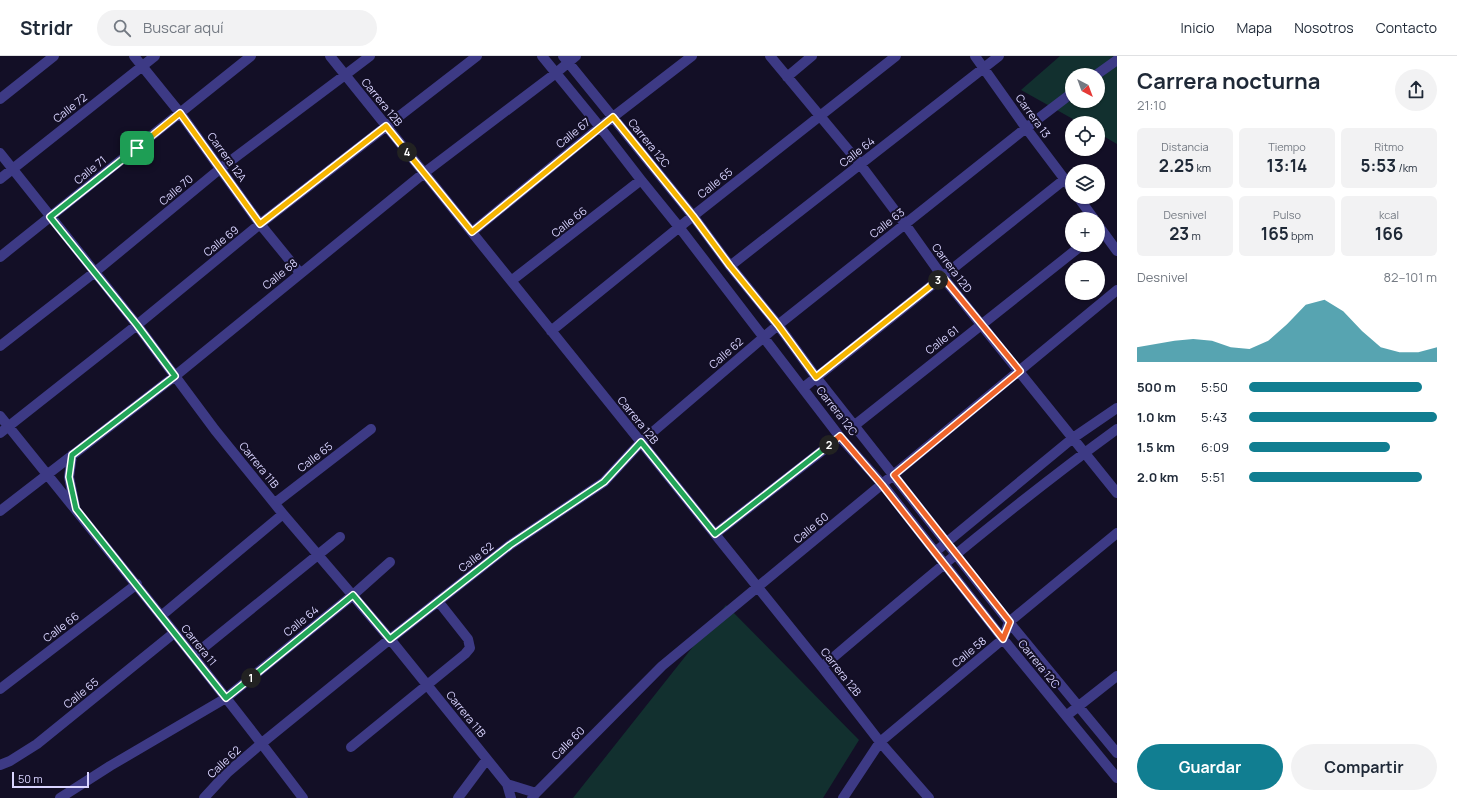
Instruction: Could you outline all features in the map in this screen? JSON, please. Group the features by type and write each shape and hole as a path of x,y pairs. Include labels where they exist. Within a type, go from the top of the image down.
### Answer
{"street":[{"path":"0,99 54,56"},
{"name":"Carrera 12A","path":"134,56 180,113 260,224 300,273"},
{"name":"Calle 72","path":"0,179 155,56"},
{"name":"Calle 71","path":"0,257 251,56"},
{"name":"Carrera 12B","path":"330,56 758,587 880,742 929,798"},
{"name":"Calle 70","path":"0,346 95,272 221,168 346,76 370,56"},
{"name":"Calle 69","path":"0,433 137,325 260,224 477,56"},
{"name":"Carrera 12C","path":"542,56 679,227 840,436 882,485 1003,639 1117,778"},
{"name":"Calle 67","path":"472,232 600,127 692,56"},
{"name":"Carrera 12D","path":"770,56 860,164 942,276 1117,493"},
{"path":"787,77 812,56"},
{"name":"Calle 65","path":"551,331 679,227 896,56"},
{"name":"Carrera 13","path":"975,56 1026,128 1065,179"},
{"name":"Calle 64","path":"730,266 999,56"},
{"name":"Carrera 12C","path":"569,58 613,117 778,325 816,377 1010,622 1116,751"},
{"name":"Calle 68","path":"0,511 175,376 424,173 556,73 569,58"},
{"path":"1105,69 1117,60"},
{"name":"Calle 63","path":"764,336 1026,128 1065,99"},
{"name":"Carrera 11B","path":"0,153 137,325 215,430 283,514 319,554 390,639 507,784 512,798"},
{"path":"803,388 1065,179"},
{"name":"Calle 66","path":"512,281 641,180"},
{"path":"1105,236 1117,250"},
{"name":"Calle 61","path":"855,425 1073,252"},
{"name":"Calle 60","path":"534,795 662,666 1117,290"},
{"name":"Calle 62","path":"204,798 227,773 262,743 438,601 510,545 604,482 641,442 764,336"},
{"path":"936,552 1073,438 1117,408"},
{"name":"Carrera 11","path":"0,416 137,584 262,743 302,798"},
{"name":"Calle 65","path":"274,503 370,429"},
{"path":"822,667 956,554 1084,453 1117,429"},
{"path":"715,534 840,436"},
{"name":"Carrera 11","path":"72,455 69,477 76,509"},
{"path":"161,616 283,514"},
{"name":"Calle 58","path":"844,798 880,742 1003,639 1010,622 1117,533"},
{"path":"193,656 340,537"},
{"name":"Calle 64","path":"60,798 110,766 226,698 353,595 390,562"},
{"name":"Calle 66","path":"0,689 137,584"},
{"path":"351,747 470,648 468,639 438,601"},
{"name":"Calle 65","path":"0,765 10,761 37,744 174,633"},
{"path":"1066,716 1117,676"},
{"path":"458,798 487,759"},
{"path":"507,784 534,795"}],"green space":[{"path":"1060,56 1117,56 1117,144 1105,137 1105,116 1067,116 1021,90"},
{"path":"726,605 859,740 823,798 573,798"}],"route":[{"path":"180,113 260,224 386,126 472,232 613,117 693,216 730,266 778,325 816,377 942,276 1020,371 894,475 1010,622 1003,639 936,552 840,436 715,534 641,442 604,482 510,545 390,639 353,595 226,698 76,509 69,477 72,455 175,376 137,325 50,217 137,148 180,113"}]}
